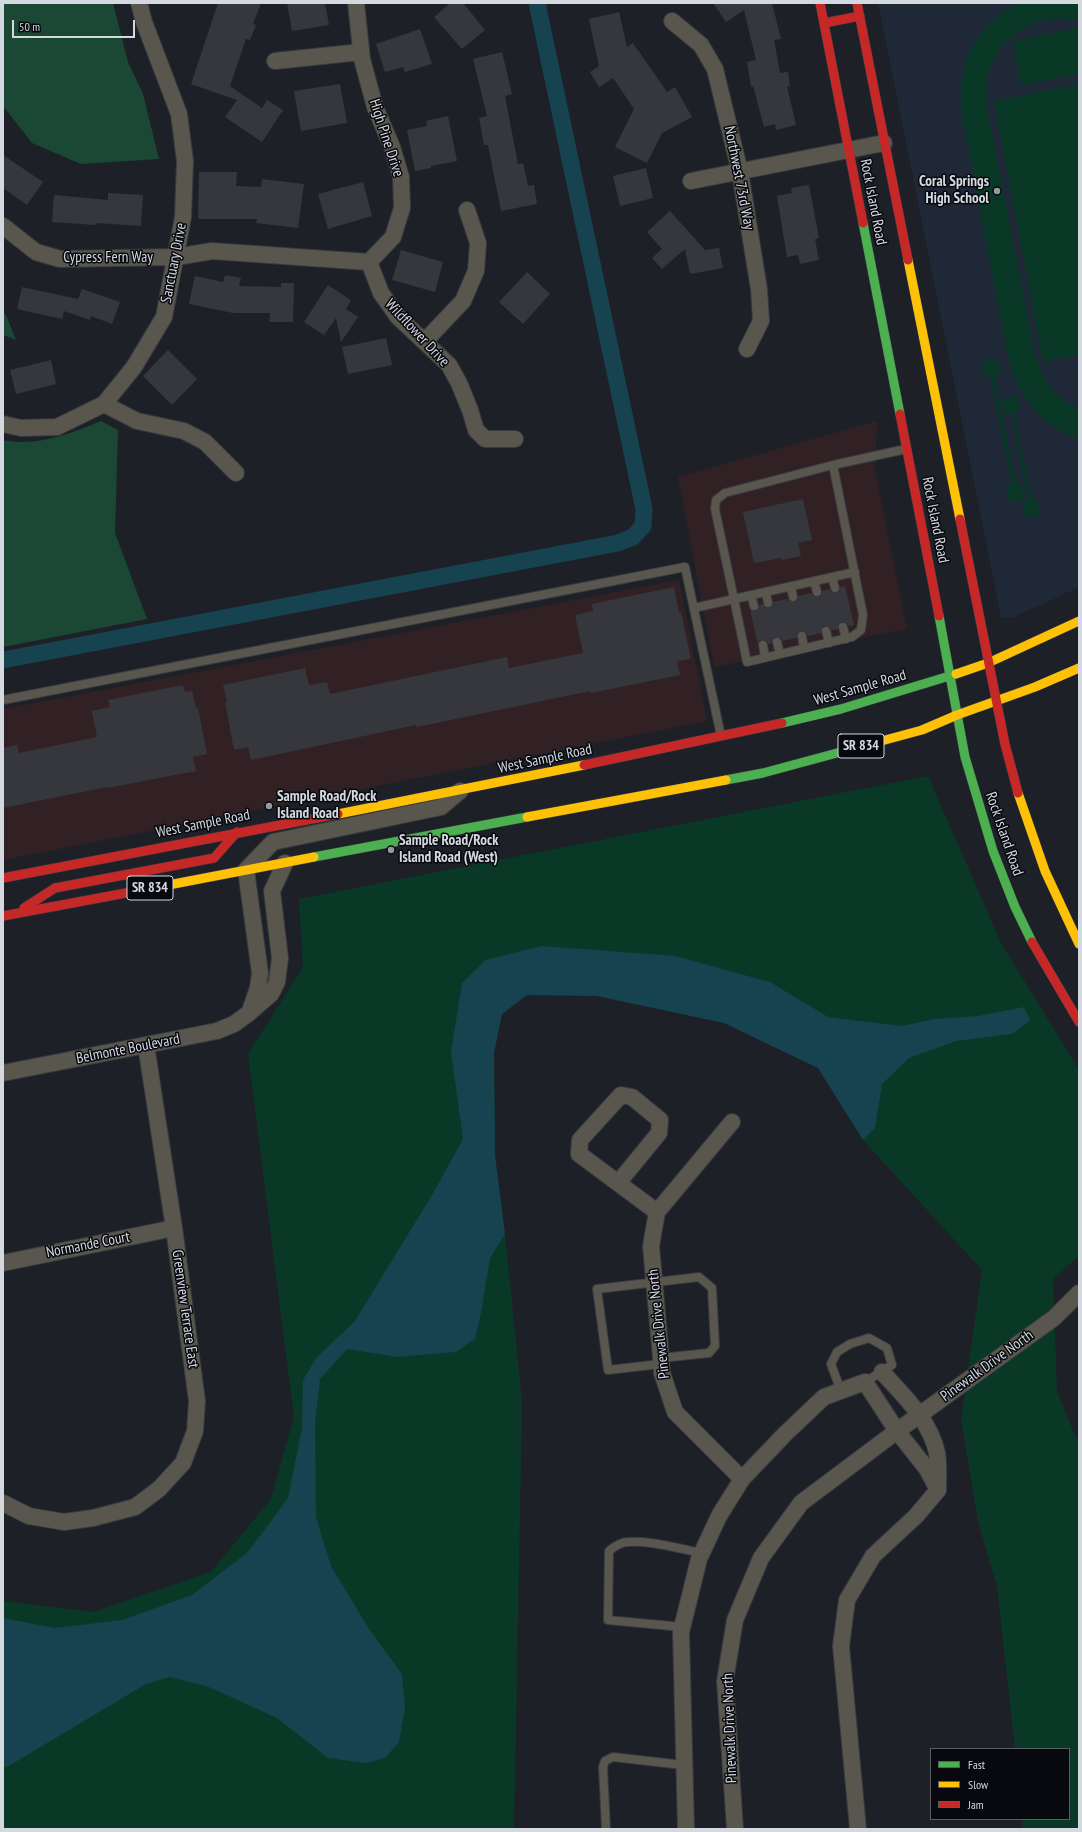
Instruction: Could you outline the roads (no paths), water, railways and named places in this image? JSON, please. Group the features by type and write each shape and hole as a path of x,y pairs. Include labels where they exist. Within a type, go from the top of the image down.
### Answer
{"main road":[{"name":"Rock Island Road","path":"820,3 907,448 965,757 993,851 1015,907 1027,934 1079,1022"},
{"name":"Rock Island Road","path":"857,3 988,663 1017,793 1035,848 1052,892 1079,944"},
{"path":"824,23 860,16"},
{"name":"West Sample Road","path":"3,878 461,790 721,737 841,709 988,663 1079,621"},
{"name":"SR 834","path":"3,916 763,773 922,730 1079,668"},
{"path":"16,913 55,888 214,858 237,832"}],"street":[{"name":"Sanctuary Drive","path":"3,424 21,428 57,427 104,404 134,366 164,317 183,217 184,160 179,114 144,22 139,3"},
{"name":"High Pine Drive","path":"356,3 361,52 375,107 392,147 401,178 402,208 393,237 369,262"},
{"name":"Northwest 73rd Way","path":"672,21 701,46 715,69 740,172 759,289 761,321 746,349"},
{"path":"275,61 361,52"},
{"path":"691,181 884,143"},
{"path":"424,341 463,301 476,271 478,243 467,210"},
{"name":"Cypress Fern Way","path":"3,226 36,252 60,259 176,257"},
{"path":"176,257 212,251 369,262"},
{"name":"Wildflower Drive","path":"369,262 381,293 398,317 448,365 459,383 476,430 484,439 515,439"},
{"path":"104,404 138,421 184,431 205,442 236,473"},
{"path":"249,1013 258,988 260,974 246,870 274,842 441,807 461,790"},
{"name":"Belmonte Boulevard","path":"3,1073 217,1031 234,1024 249,1013 271,994 277,982 280,958 272,891 285,863"},
{"name":"Greenview Terrace East","path":"3,1503 29,1516 64,1522 93,1518 135,1507 159,1489 183,1463 195,1431 197,1401 174,1228 146,1045"},
{"path":"618,1183 659,1133 660,1120 632,1097 621,1095 580,1140 579,1154 618,1183 657,1212"},
{"name":"Pinewalk Drive North","path":"732,1122 657,1212 651,1246 662,1373 676,1412 742,1479"},
{"name":"Normande Court","path":"3,1263 174,1228"},
{"name":"Pinewalk Drive North","path":"1054,1318 1079,1293"},
{"name":"Pinewalk Drive North","path":"735,1829 725,1681 734,1620 761,1558 801,1503 920,1414 1054,1318 1079,1304"},
{"path":"858,1829 841,1646 847,1600 873,1556 916,1516 938,1490 937,1452 930,1433 920,1414 882,1372"},
{"path":"686,1829 683,1765 682,1627 699,1559 719,1516 742,1479 785,1434 824,1397 865,1382 897,1431 927,1469 938,1490"}],"lane":[{"path":"833,465 863,615 861,630 852,637 846,639 747,662 715,509 716,500 725,493 833,465 907,448"},
{"path":"3,700 685,567 721,737"},
{"path":"694,608 855,572"},
{"path":"832,577 835,588"},
{"path":"814,581 817,592"},
{"path":"790,587 793,597"},
{"path":"766,592 768,603"},
{"path":"752,595 754,606"},
{"path":"843,627 846,639"},
{"path":"826,631 829,643"},
{"path":"802,636 804,648"},
{"path":"777,642 780,654"},
{"path":"763,646 765,657"},
{"path":"699,1277 712,1288 715,1346 709,1353 608,1370 597,1288 654,1282 699,1277"},
{"path":"841,1391 831,1364 837,1352 850,1344 869,1338 887,1348 892,1365 865,1382"},
{"path":"682,1627 608,1620 609,1551 616,1545 628,1542 654,1544 702,1553"},
{"path":"606,1829 603,1768 605,1761 613,1757 683,1765"}],"waterway":[{"path":"3,660 618,543 633,537 643,526 644,509 537,3"}],"place":[{"name":"Coral Springs High School","path":"997,191"},
{"name":"Sample Road/Rock Island Road","path":"269,806"},
{"name":"Sample Road/Rock Island Road (West)","path":"391,850"}]}
